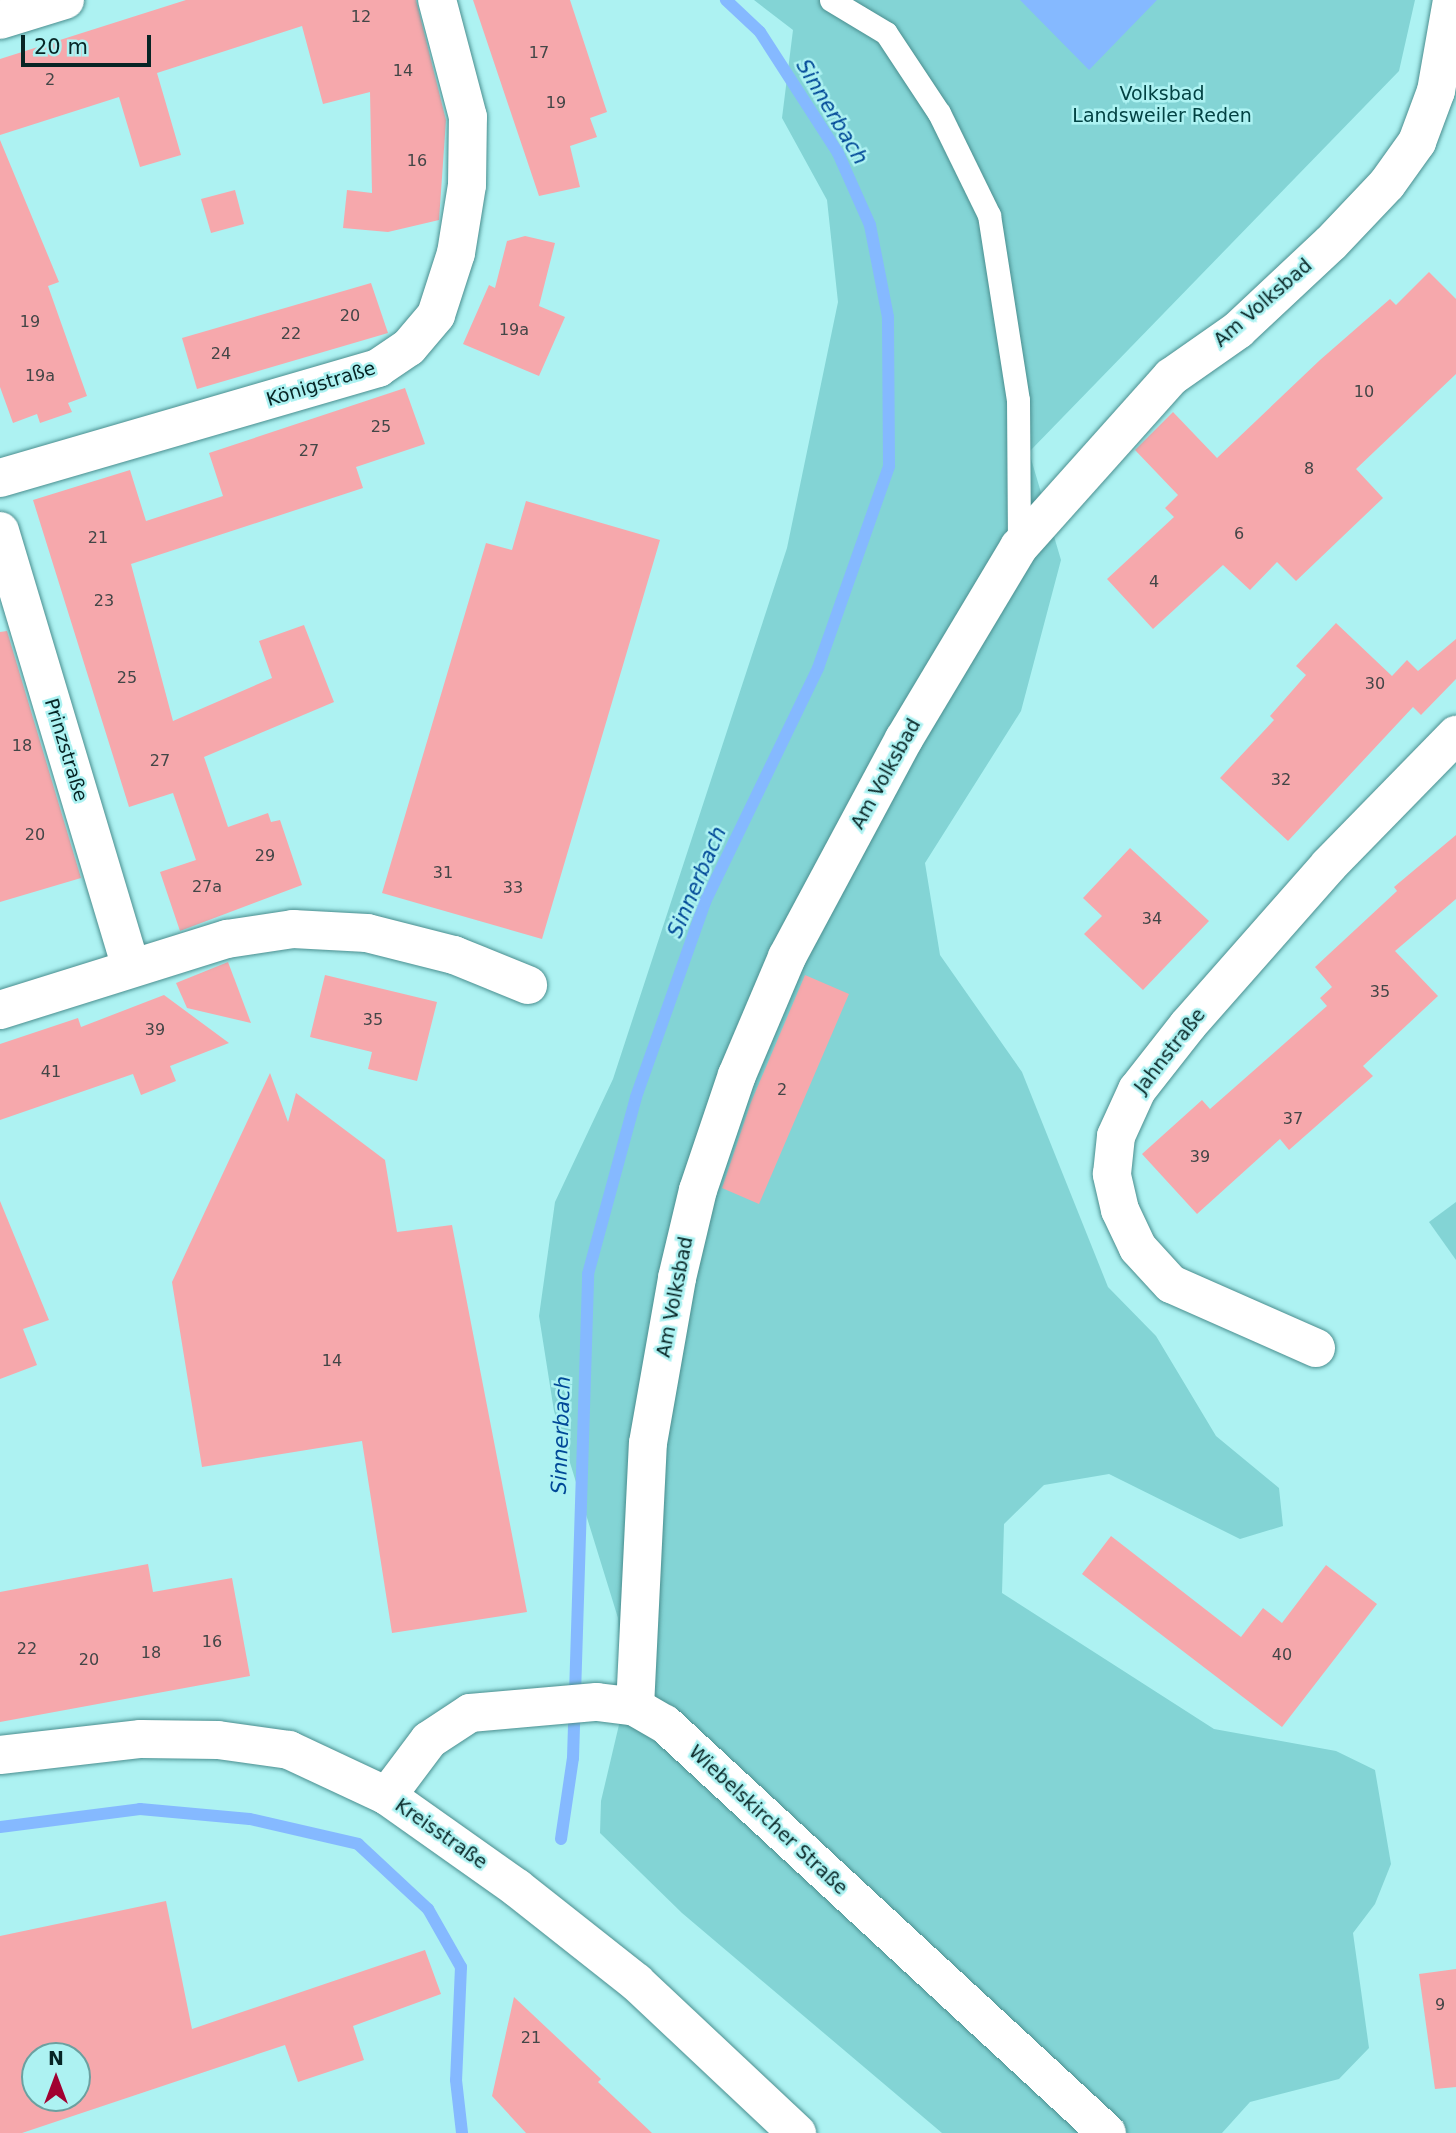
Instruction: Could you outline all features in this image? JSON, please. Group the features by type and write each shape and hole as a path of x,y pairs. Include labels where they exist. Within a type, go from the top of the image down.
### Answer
{"street":[{"path":"0,20 65,0"},
{"name":"Königstraße","path":"0,478 378,368 409,347 436,315 456,253 467,185 468,117 437,0"},
{"name":"Am Volksbad","path":"635,1707 648,1443 677,1278 702,1177 737,1075 787,957 904,739 1019,547 1171,377 1238,330 1387,184 1417,142 1436,91 1452,0"},
{"name":"Prinzstraße","path":"0,531 9,593 131,968"},
{"name":"Jahnstraße","path":"1315,1348 1171,1284 1138,1248 1120,1210 1112,1174 1116,1136 1137,1090 1188,1025 1329,866 1456,736"},
{"path":"0,1010 228,939 306,930 367,933 429,948 528,985"},
{"name":"Wiebelskircher Straße","path":"387,1796 449,1724 488,1709 533,1704 597,1702 635,1707 665,1724 1107,2133"},
{"name":"Kreisstraße","path":"0,1755 141,1739 218,1740 289,1750 387,1796 517,1888 636,1982 797,2133"}],"lane":[{"path":"831,0 886,33 939,113 989,215 1018,400 1019,547"}],"green space":[{"name":"Volksbad Landsweiler Reden","path":"754,0 1415,0 1399,71 1029,452 1061,560 1021,711 925,863 940,955 1022,1072 1108,1287 1156,1336 1216,1436 1279,1488 1283,1526 1240,1539 1109,1474 1044,1485 1004,1524 1002,1593 1214,1729 1336,1751 1375,1770 1391,1864 1375,1904 1353,1933 1369,2048 1339,2079 1250,2102 1222,2133 942,2133 682,1913 600,1833 601,1801 622,1712 618,1618 554,1411 539,1316 555,1202 613,1079 787,548 838,302 827,200 782,118 793,30"},
{"path":"1456,1202 1456,1260 1429,1222"}],"shaded area":[{"path":"1020,0 1157,0 1089,70"}],"building":[{"path":"186,0 416,0 446,120 439,220 388,232 343,228 347,190 372,193 370,92 323,104 302,26 157,73 181,155 140,167 119,97 0,135 0,59"},
{"path":"473,0 570,0 607,112 590,118 597,137 570,146 580,187 539,196"},
{"path":"0,140 59,282 48,286 87,396 68,403 72,412 40,423 37,414 13,423 0,387"},
{"path":"235,190 244,224 211,233 201,199"},
{"path":"525,236 555,243 539,306 565,317 539,376 463,344 489,285 495,288 507,241"},
{"path":"1429,272 1456,299 1456,374 1356,469 1383,498 1296,581 1277,562 1250,590 1223,565 1153,629 1107,579 1174,517 1165,508 1178,495 1135,450 1173,412 1217,458 1320,360 1390,299 1396,305"},
{"path":"371,283 388,333 197,389 182,338"},
{"path":"405,388 425,444 356,467 363,488 131,564 173,721 272,678 259,641 304,625 334,702 204,757 228,827 268,813 271,822 280,820 302,885 180,931 160,872 196,860 173,793 129,807 33,500 130,470 146,521 223,496 209,453"},
{"path":"526,501 660,540 542,939 382,893 486,543 512,550"},
{"path":"1336,623 1392,676 1407,660 1418,671 1456,639 1456,679 1421,715 1413,707 1288,841 1220,778 1274,720 1270,716 1306,675 1296,666"},
{"path":"7,631 81,878 0,902 0,632"},
{"path":"1456,835 1456,899 1395,951 1438,996 1363,1066 1373,1076 1289,1150 1280,1139 1197,1214 1142,1154 1202,1100 1210,1109 1327,1006 1320,998 1332,987 1315,967 1397,891 1394,887"},
{"path":"1130,848 1209,921 1143,990 1084,934 1102,916 1083,898"},
{"path":"228,962 251,1023 187,1008 176,983"},
{"path":"325,975 437,1002 417,1081 368,1069 372,1052 310,1037"},
{"path":"805,975 849,994 759,1204 722,1188 751,1102"},
{"path":"164,995 229,1043 170,1066 176,1081 141,1095 133,1074 0,1120 0,1044 78,1018 81,1027"},
{"path":"270,1073 288,1122 296,1093 385,1160 397,1232 452,1225 527,1612 392,1633 362,1441 202,1467 172,1282"},
{"path":"0,1201 49,1320 23,1329 37,1365 0,1379"},
{"path":"1111,1536 1241,1637 1263,1608 1282,1623 1326,1565 1377,1604 1282,1727 1082,1574"},
{"path":"148,1564 153,1592 232,1578 250,1676 0,1722 0,1592"},
{"path":"166,1901 192,2029 425,1950 441,1994 353,2026 364,2060 298,2082 285,2045 91,2110 91,2042 21,2042 21,2112 85,2112 22,2133 0,2133 0,1936"},
{"path":"1456,1969 1456,2087 1435,2089 1419,1974"},
{"path":"514,1997 601,2079 598,2082 652,2133 526,2133 492,2096"}],"waterway":[{"name":"Sinnerbach","path":"561,1839 573,1758 588,1274 636,1097 705,902 818,668 889,466 888,317 870,225 838,153 760,32 726,0"},
{"path":"0,1827 140,1809 250,1819 358,1844 428,1909 461,1967 456,2080 462,2133"}]}
